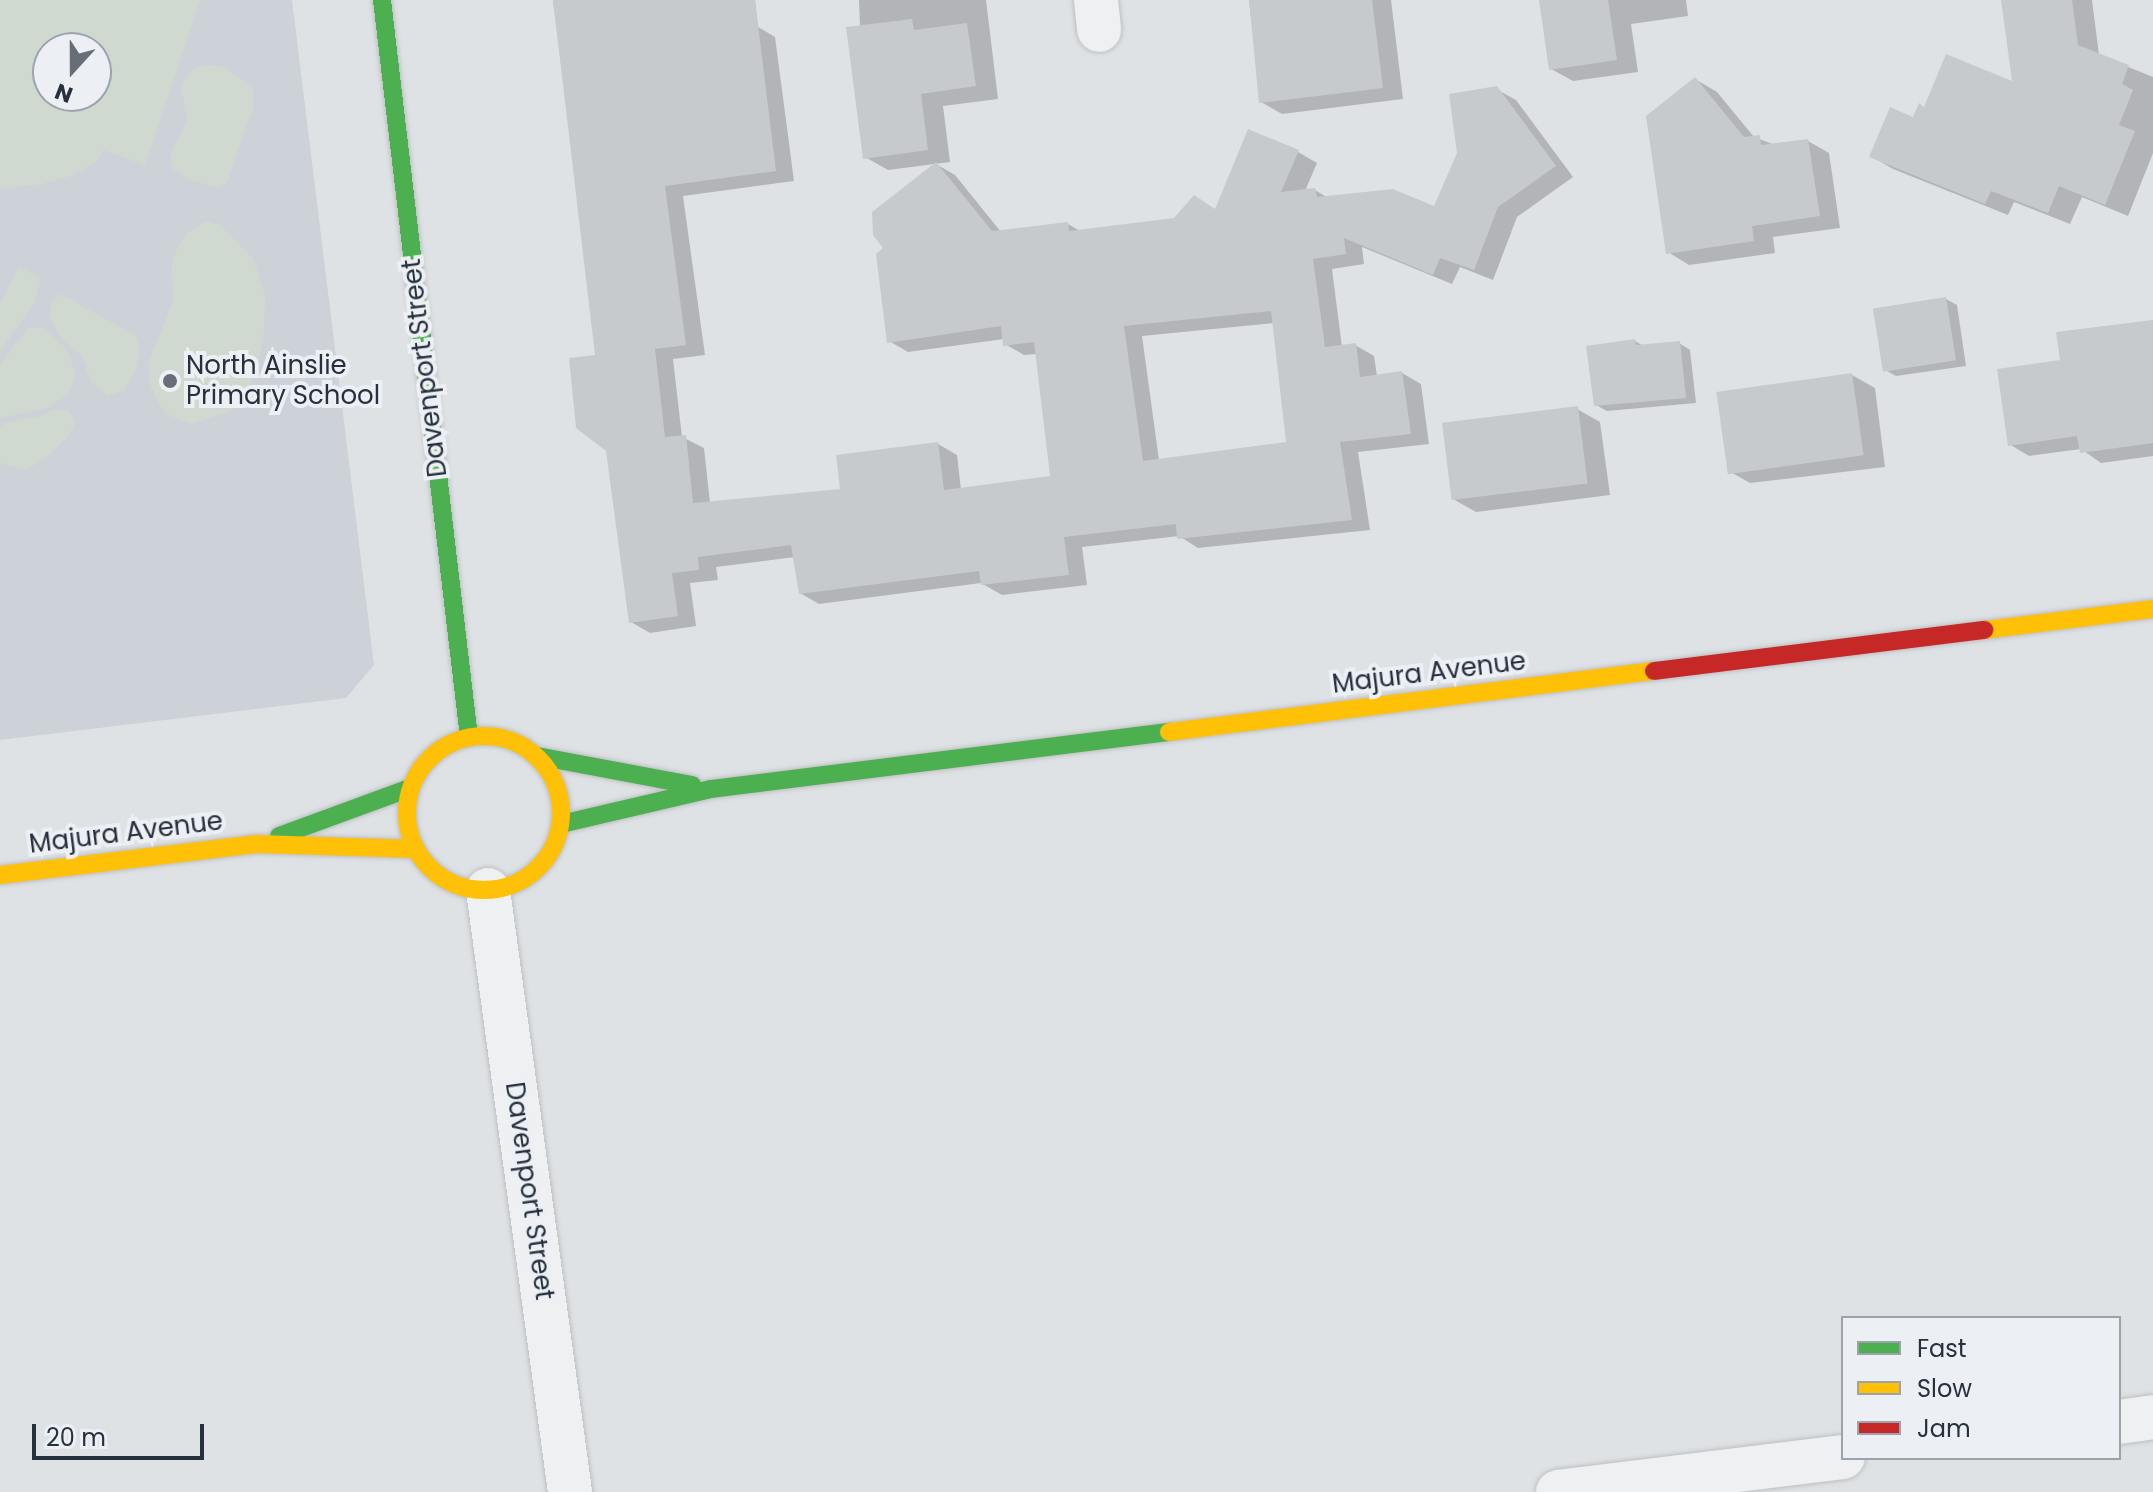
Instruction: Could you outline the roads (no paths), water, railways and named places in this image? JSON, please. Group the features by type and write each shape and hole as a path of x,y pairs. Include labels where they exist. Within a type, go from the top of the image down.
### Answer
{"main road":[{"name":"Davenport Street","path":"382,0 469,737"},
{"name":"Majura Avenue","path":"561,824 711,789 2153,609"},
{"path":"469,737 505,738 522,745 537,756 552,776 560,799 561,824 555,844 544,863 509,886 488,890 466,888 446,880 428,867 408,830 406,809 410,788 432,754 469,737"},
{"name":"Majura Avenue","path":"537,756 711,789"},
{"name":"Majura Avenue","path":"258,844 410,788"},
{"name":"Majura Avenue","path":"0,875 258,844 416,849"}],"street":[{"name":"Davenport Street","path":"488,890 570,1492"},
{"path":"2121,1422 2153,1417"},
{"path":"1558,1492 1841,1457"}],"place":[{"name":"North Ainslie Primary School","path":"170,381"}]}
